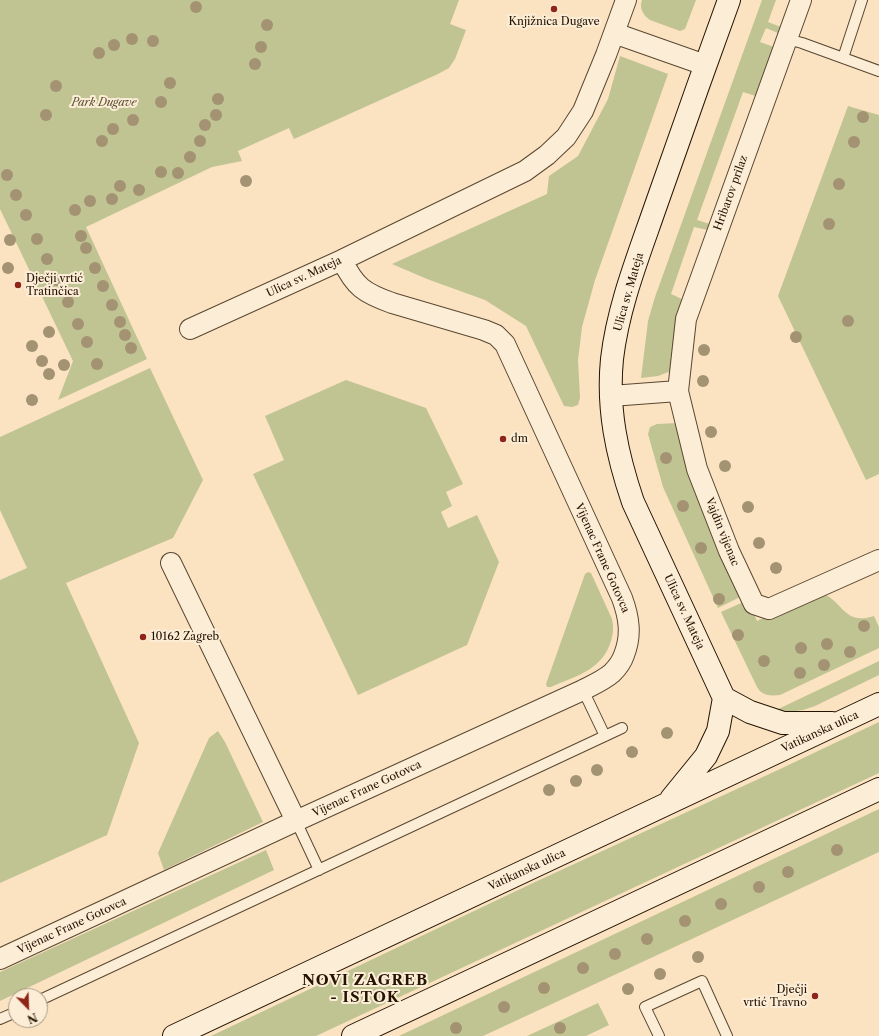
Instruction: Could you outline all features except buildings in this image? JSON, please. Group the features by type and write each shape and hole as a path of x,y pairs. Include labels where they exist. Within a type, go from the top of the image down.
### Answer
{"street":[{"name":"Ulica sv. Mateja","path":"190,329 342,260 525,171 547,155 566,137 583,111 626,0"},
{"name":"Ulica sv. Mateja","path":"724,698 633,502 622,469 612,419 611,396 612,359 620,317 635,267 729,0"},
{"name":"Hribarov prilaz","path":"678,391 686,318 801,0"},
{"path":"614,33 705,65"},
{"name":"Vijenac Frane Gotovca","path":"0,960 296,821 583,690 614,672 622,659 628,645 629,628 627,613 622,598 504,344 496,335 484,330 378,298 355,283 342,260"},
{"path":"611,396 678,391"},
{"name":"Vajdin vijenac","path":"678,391 697,469 729,550 754,604 769,609 879,560"},
{"path":"171,563 296,821"},
{"path":"666,805 706,756 718,731 724,698 750,712 783,723 840,723"},
{"name":"Vatikanska ulica","path":"174,1036 879,704"},
{"path":"353,1036 879,789"}],"lane":[{"path":"843,58 862,0"},
{"path":"787,38 879,71"},
{"path":"583,690 605,736"},
{"path":"48,996 622,728"},
{"path":"296,821 319,870"},
{"path":"659,1036 645,1007 702,981 727,1036"}],"green space":[{"name":"Park Dugave","path":"0,0 459,0 450,24 466,30 455,59 449,68 438,74 294,139 289,128 238,151 242,161 212,167 86,227 147,359 58,400 73,361 0,209"},
{"path":"642,0 696,0 685,29 680,31 650,20 641,9"},
{"path":"762,0 776,0 768,22 781,27 780,32 778,33 766,28 760,42 774,47 759,97 743,92 697,220 710,224 708,230 694,227 671,294 684,300 671,371 658,376 641,378 648,321 655,297"},
{"path":"620,56 668,74 595,280 582,327 578,360 580,398 578,405 572,407 564,406 526,326 485,300 427,279 392,264 547,194 549,176 578,156 608,99"},
{"path":"848,106 879,115 879,474 866,480 778,296"},
{"path":"150,368 203,480 173,538 66,583 139,743 107,835 0,883 0,580 27,568 0,510 0,437"},
{"path":"346,380 426,408 463,484 446,492 452,506 441,512 448,528 477,515 499,562 467,645 358,695 253,474 284,460 265,416"},
{"path":"678,423 744,595 718,608 663,487 648,434 650,427 657,424"},
{"path":"588,572 591,573 612,619 613,632 610,644 600,661 586,672 551,687 547,687 546,684 585,574"},
{"path":"821,593 828,596 849,615 856,618 874,616 879,627 879,648 780,695 769,695 763,693 758,689 721,612 748,600 757,621 812,594"},
{"path":"879,661 879,675 815,706 803,710 772,712"},
{"path":"879,722 879,773 316,1036 211,1036 533,883"},
{"path":"218,731 225,742 263,822 164,870 158,853 209,738"},
{"path":"879,809 879,852 483,1036 399,1036"},
{"path":"266,850 274,870 27,988 8,988 8,997 0,1001 0,972"},
{"path":"598,1003 609,1025 586,1036 527,1036"}],"place":[{"name":"Knjižnica Dugave","path":"554,9"},
{"name":"Dječji vrtić Tratinčica","path":"18,285"},
{"name":"dm","path":"503,439"},
{"name":"10162 Zagreb","path":"143,637"},
{"name":"Dječji vrtić Travno","path":"815,996"}],"district":[{"name":"NOVI ZAGREB - ISTOK","path":"365,990"}]}
